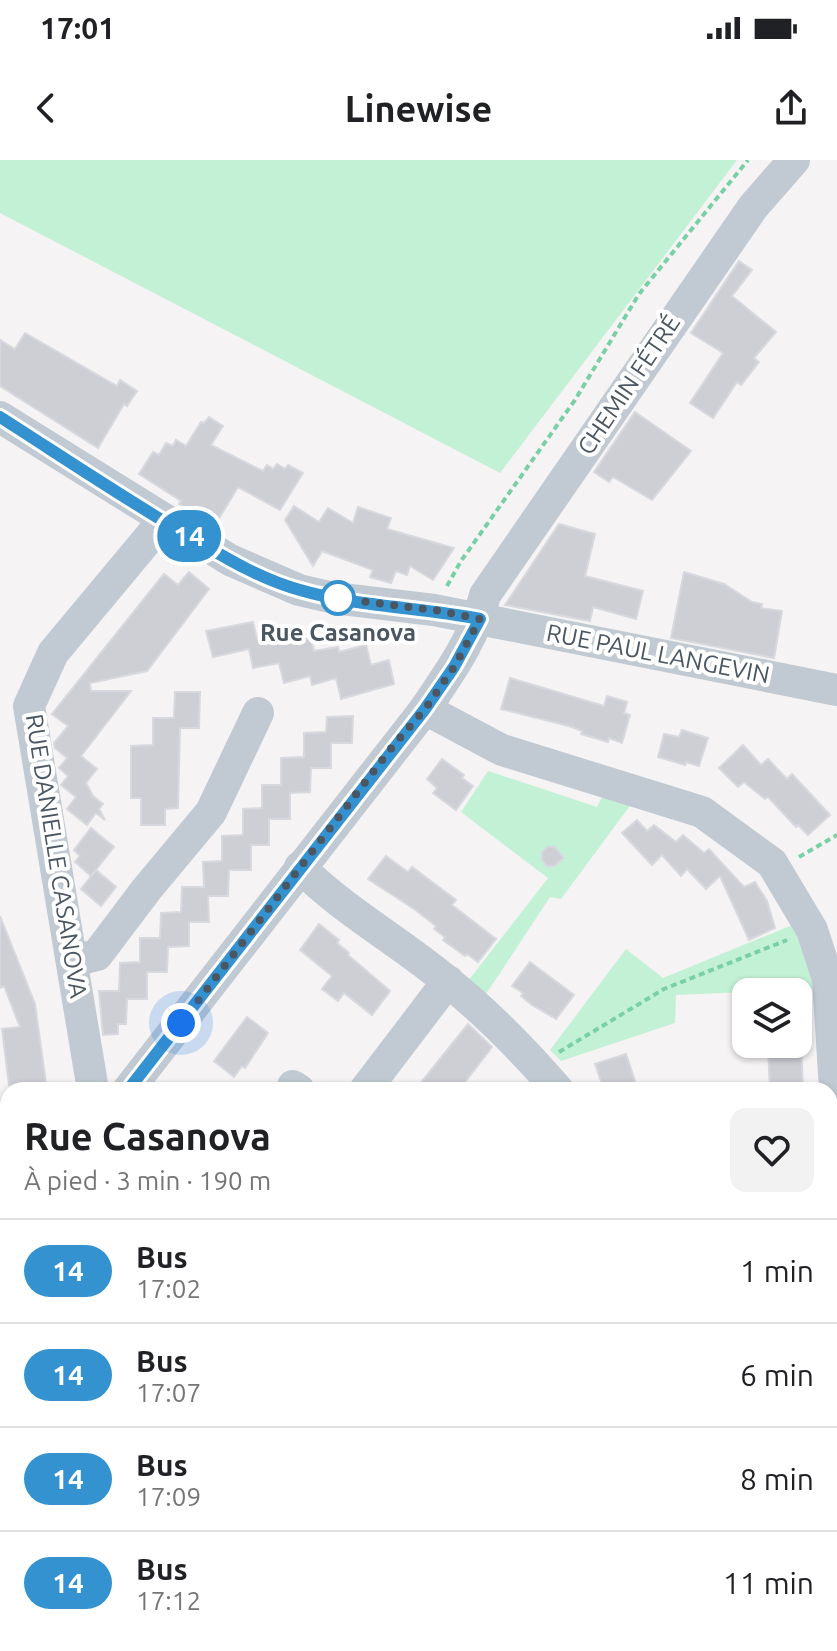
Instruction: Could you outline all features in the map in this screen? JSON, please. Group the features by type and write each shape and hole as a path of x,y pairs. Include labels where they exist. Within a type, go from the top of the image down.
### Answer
{"street":[{"name":"CHEMIN FÉTRÉ","path":"134,1082 425,709 454,667 480,619 485,595 753,207 794,160"},
{"path":"0,417 230,560 299,590 480,619"},
{"name":"RUE DANIELLE CASANOVA","path":"92,1082 29,706 53,653 163,521"},
{"name":"RUE PAUL LANGEVIN","path":"480,619 837,690"},
{"path":"425,709 502,750 702,812 772,863 812,930 828,979 835,1082"},
{"path":"73,961 97,955 211,812 258,713"},
{"path":"300,867 321,888 448,981 551,1082"},
{"path":"371,1082 448,981"}],"path":[{"path":"434,610 461,561 575,400 639,294 748,160"},
{"path":"777,871 837,835"},
{"path":"536,1065 664,989 812,930"}],"green space":[{"path":"0,160 737,160 500,473 0,213"},
{"path":"488,771 597,807 606,789 635,799 561,899 550,897 486,994 468,981 548,878 461,812"},
{"path":"802,921 818,989 812,989 812,978 732,978 732,993 676,995 675,1023 561,1061 550,1050 626,949 663,978"}],"building":[{"path":"739,261 752,270 732,296 776,332 754,358 759,362 741,385 737,382 713,418 690,403 723,353 691,333"},
{"path":"25,333 117,386 120,380 137,391 127,406 124,404 98,448 0,386 0,340 15,349"},
{"path":"635,412 691,451 652,500 613,477 609,482 594,472"},
{"path":"209,417 223,426 211,445 263,471 267,465 273,469 277,464 285,469 288,465 303,473 280,510 238,487 215,525 179,504 181,501 139,474 153,452 159,455 166,443 173,446 176,440 186,446 201,422 204,423"},
{"path":"294,506 319,522 328,508 353,523 358,507 391,518 387,529 454,548 433,580 410,566 407,575 396,571 391,583 370,577 373,570 322,551 313,566 285,520"},
{"path":"559,524 595,534 585,576 643,591 636,619 593,607 590,621 505,605"},
{"path":"189,572 209,589 147,671 90,683 91,691 131,691 81,756 97,769 86,783 93,796 103,804 99,809 105,820 96,813 87,825 67,809 76,797 61,785 68,776 59,768 67,758 55,748 54,743 68,726 52,714 164,574 178,585"},
{"path":"684,572 724,584 752,602 762,604 761,608 782,611 774,658 671,638"},
{"path":"253,622 257,639 282,634 284,644 311,638 314,651 338,647 339,652 366,645 371,665 389,660 394,684 341,699 336,678 312,685 310,676 284,683 279,663 253,668 249,649 213,657 206,631"},
{"path":"510,678 604,706 607,696 627,702 624,713 630,715 622,743 609,738 608,742 581,734 582,731 569,726 501,709"},
{"path":"175,692 200,692 199,728 180,728 178,808 165,809 165,825 141,825 141,798 131,798 131,746 153,745 153,718 174,718"},
{"path":"353,716 352,743 331,743 331,768 311,768 310,792 290,793 290,819 269,819 269,845 251,845 251,870 229,870 228,896 208,896 209,922 189,922 189,946 168,947 167,972 147,972 147,999 127,999 126,1024 118,1024 118,1034 103,1035 99,991 119,991 120,963 140,962 140,938 160,938 161,913 181,912 182,887 204,887 203,862 222,861 222,836 243,835 243,809 262,808 262,785 281,785 281,758 304,757 304,733 326,732 327,717"},
{"path":"682,730 708,738 699,766 658,757 664,734 679,737"},
{"path":"743,745 761,765 768,759 787,779 792,774 830,815 808,835 798,825 796,827 768,797 765,799 744,782 738,787 719,768"},
{"path":"442,759 473,786 456,810 433,793 437,788 427,779"},
{"path":"637,820 647,831 654,825 676,842 683,835 704,853 709,849 744,887 755,882 767,901 775,928 749,940 720,876 706,889 687,869 681,876 662,855 652,865 622,833"},
{"path":"91,828 114,847 91,876 75,862 80,856 74,850"},
{"path":"548,847 555,847 564,858 554,866 547,866 542,860 542,852"},
{"path":"386,856 408,872 412,867 456,900 452,905 496,939 478,962 443,940 445,937 434,929 436,926 414,909 368,879"},
{"path":"96,870 116,887 101,906 81,889"},
{"path":"0,916 35,1004 46,1082 9,1082 2,1029 20,1027 4,986 0,988"},
{"path":"319,924 339,940 337,943 348,955 390,991 372,1015 344,993 338,1001 322,989 332,976 300,950"},
{"path":"530,962 574,995 556,1019 532,1005 521,996 523,993 512,986"},
{"path":"247,1017 268,1033 245,1068 242,1066 234,1077 214,1061"},
{"path":"468,1024 492,1047 465,1082 421,1082"},
{"path":"626,1054 635,1082 601,1082 595,1064"},
{"path":"768,1058 802,1058 803,1082 770,1082"}],"bus line":[{"name":"14","path":"0,417 163,521 269,579 334,598 480,619 454,667 425,709 406,729 134,1082"}],"place":[{"name":"Rue Casanova","path":"338,598"}],"route":[{"path":"181,1023 406,729 425,709 454,667 480,619 334,598 338,598"}]}
